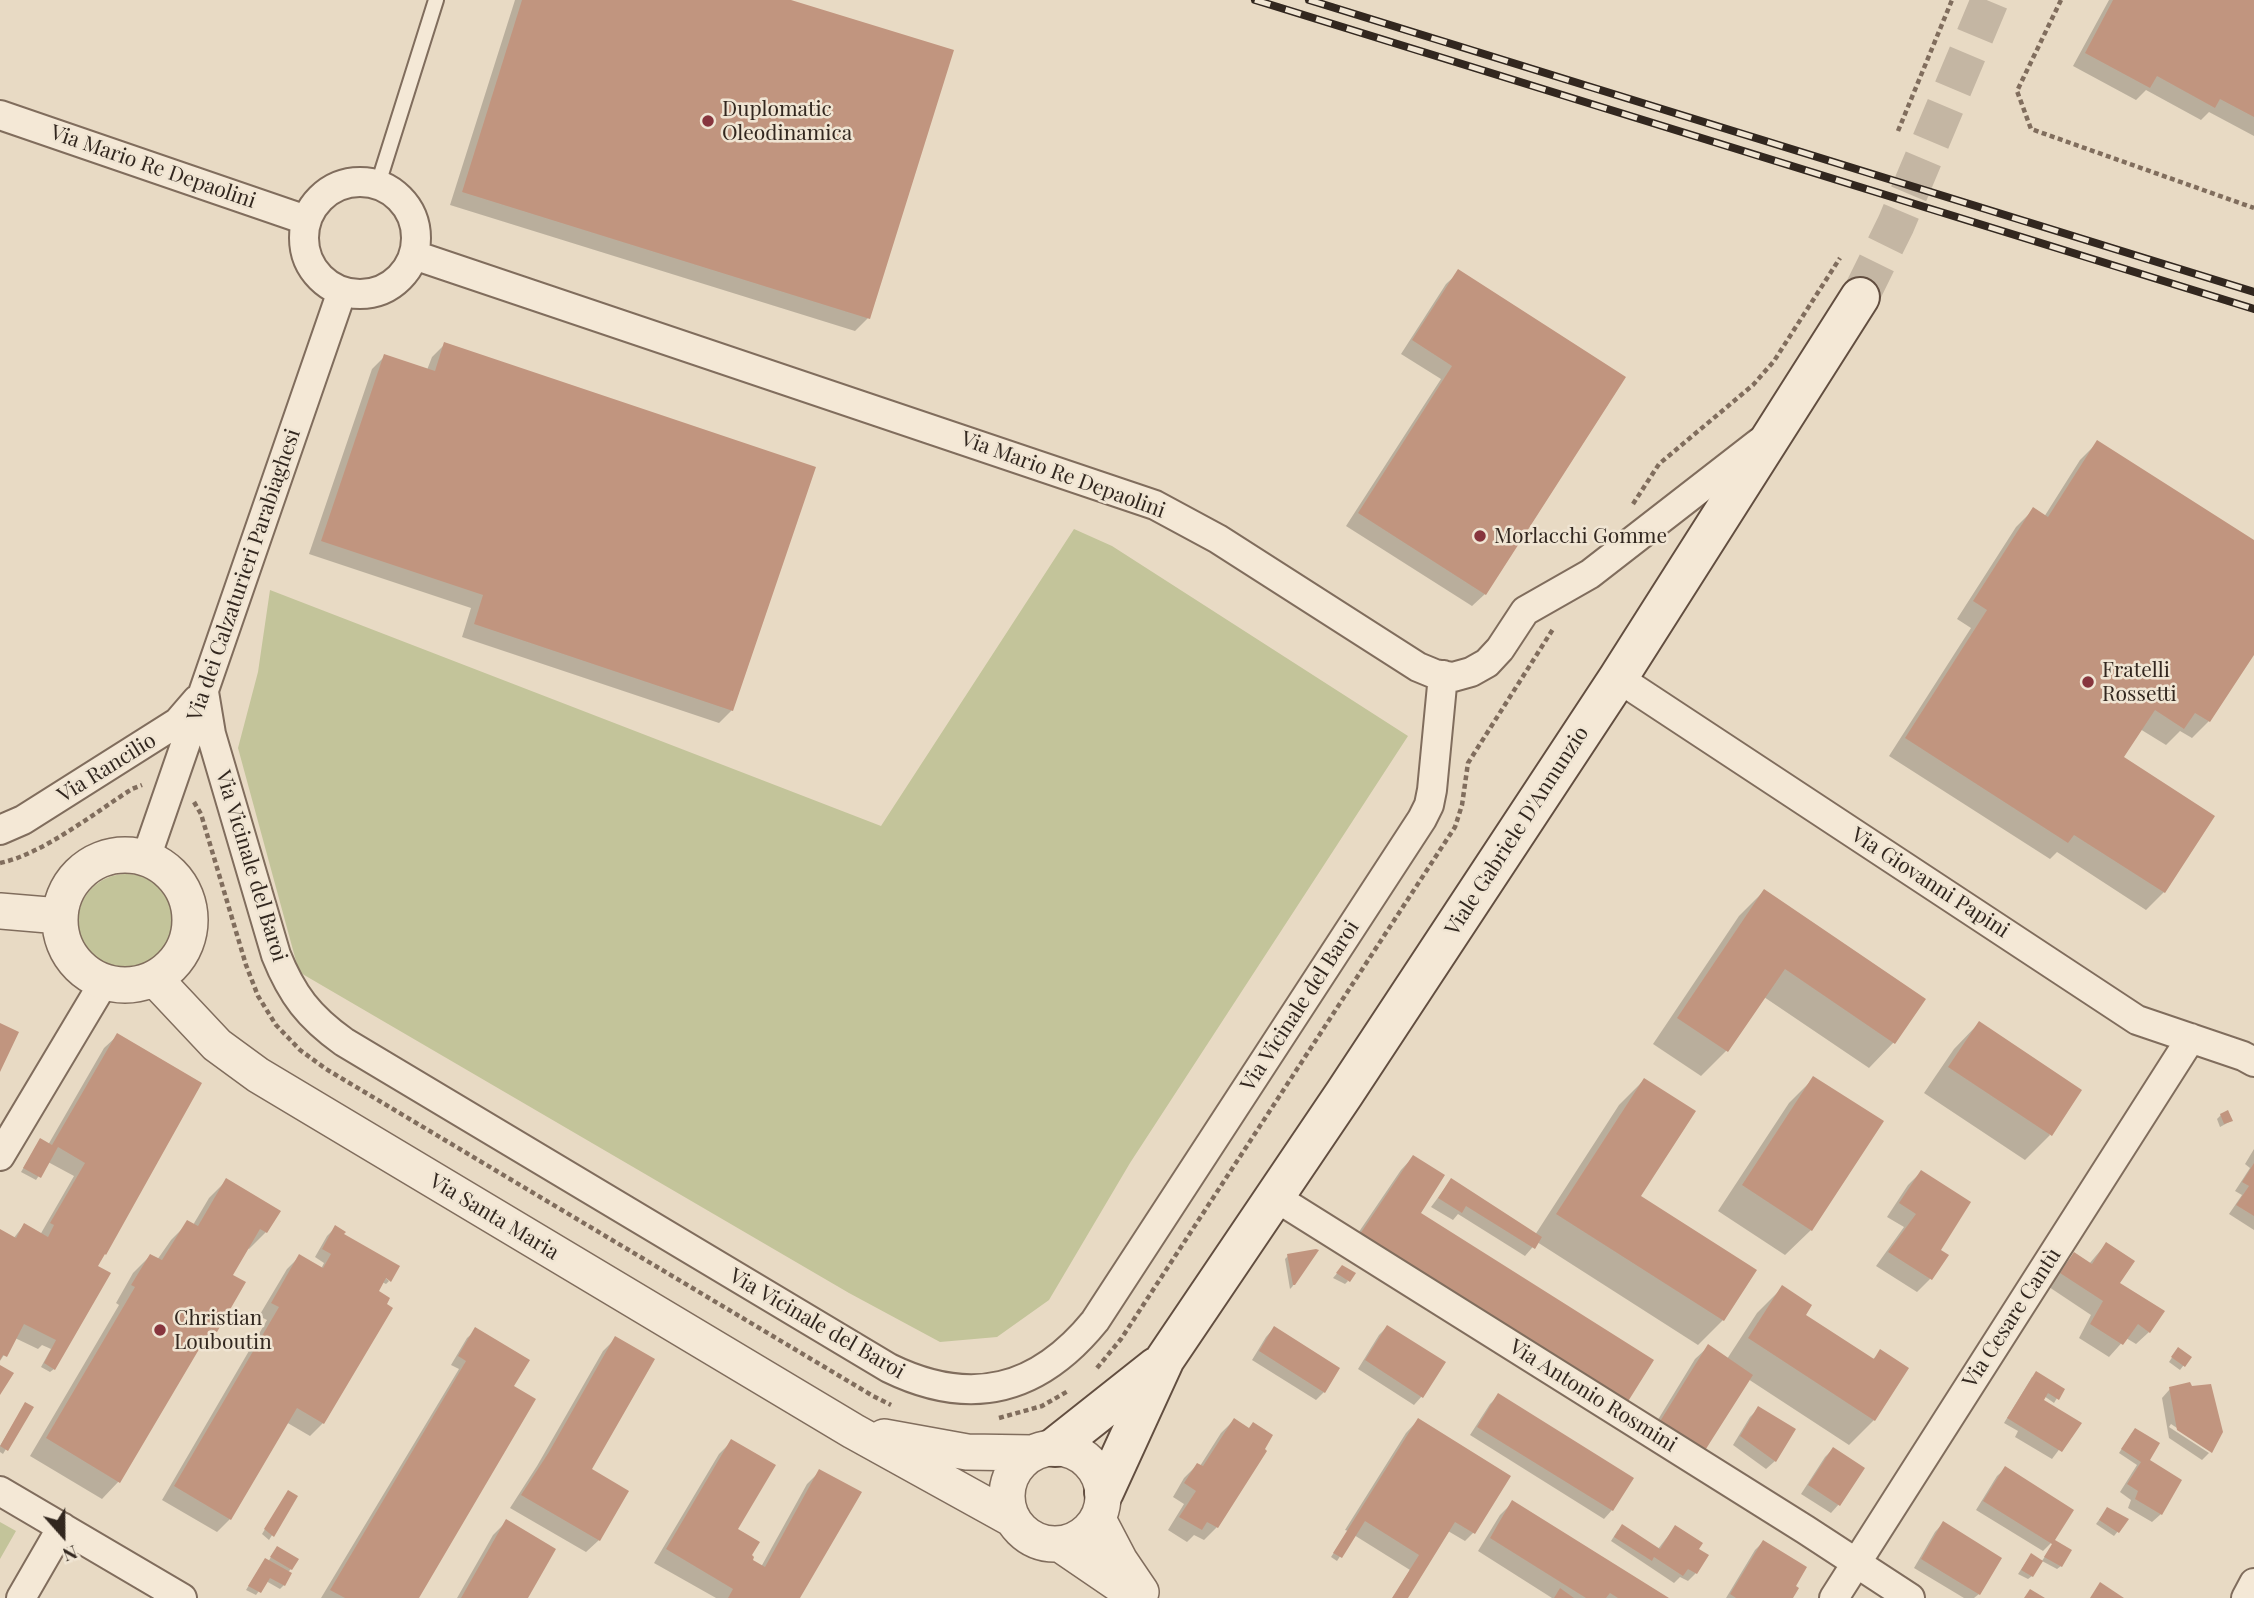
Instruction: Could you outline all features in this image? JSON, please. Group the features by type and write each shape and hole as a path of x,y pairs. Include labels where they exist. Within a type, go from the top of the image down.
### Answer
{"main road":[{"name":"Viale Gabriele D'Annunzio","path":"1101,1505 1165,1359 1618,678 1860,297"},
{"name":"Viale Gabriele D'Annunzio","path":"1044,1450 1165,1359"}],"street":[{"name":"Via Mario Re Depaolini","path":"0,115 306,220"},
{"path":"356,181 378,184 397,195 411,212 417,234 414,255 403,275 385,288 364,294 342,291 323,281 309,263 303,242 306,220 317,200 335,187 356,181"},
{"name":"Via Mario Re Depaolini","path":"414,255 1155,505 1218,539 1418,667 1443,675"},
{"name":"Via dei Calzaturieri Parabiaghesi","path":"146,858 342,291"},
{"path":"1443,675 1453,677 1471,672 1487,663 1500,649 1525,611 1590,574 1775,430"},
{"name":"Via Vicinale del Baroi","path":"204,692 211,734 276,955 302,1005 321,1026 888,1368 915,1381 943,1388 972,1390 1001,1386 1037,1372 1077,1343 1095,1321 1422,819 1432,790 1443,675"},
{"name":"Via Giovanni Papini","path":"1618,678 2137,1020 2254,1062"},
{"name":"Via Rancilio","path":"0,830 23,820 178,722 204,692"},
{"path":"112,856 146,858 174,877 184,891 189,907 189,932 180,956 168,969 154,978 138,984 104,982 76,963 67,949 61,933 63,899 82,871 96,862 112,856"},
{"path":"0,911 60,916"},
{"name":"Via Santa Maria","path":"154,978 217,1045 258,1075 853,1431 1012,1519 1024,1533 1041,1542 1060,1544 1139,1598"},
{"path":"0,1156 104,982"},
{"name":"Via Cesare Cantù","path":"1834,1598 2191,1038"},
{"name":"Via Antonio Rosmini","path":"1275,1197 1795,1522 1910,1598"},
{"name":"Via Santa Maria","path":"853,1431 967,1452 1073,1451 1088,1460 1099,1475 1101,1505 1120,1561 1145,1598"},
{"path":"1012,1519 1007,1500 1009,1482 1018,1465 1044,1450"},
{"path":"0,1491 182,1598"},
{"path":"1060,1544 1082,1536 1101,1505"},
{"path":"21,1598 61,1527"},
{"path":"2246,1598 2254,1583"}],"lane":[{"path":"378,184 436,0"}],"path":[{"path":"1898,131 1952,0"},
{"path":"2060,0 2017,91 2031,129 2254,208"},
{"path":"1629,509 1659,464 1753,385 1774,361 1840,258"},
{"path":"1091,1373 1121,1339 1455,827 1462,804 1468,763 1473,753 1556,626"},
{"path":"0,863 39,849 139,786 153,786 186,798 198,807 258,996 276,1025 300,1050 338,1077 894,1406"},
{"path":"997,1419 1042,1406 1073,1388"}],"green space":[{"path":"1074,529 1112,546 1408,736 1130,1163 1049,1300 997,1337 940,1342 849,1293 299,972 238,748 258,672 270,590 881,826"},
{"path":"126,874 144,878 160,888 170,904 174,922 170,940 160,956 144,966 126,970 108,966 92,956 82,940 78,922 82,904 92,888 108,878"},
{"path":"0,1522 16,1531 0,1559"}],"building":[{"name":"Duplomatic Oleodinamica","path":"522,0 791,0 954,50 870,319 462,192"},
{"path":"2113,0 2254,0 2254,117 2220,99 2215,108 2157,76 2150,88 2085,53"},
{"path":"1458,269 1626,377 1486,595 1358,513 1452,366 1412,340"},
{"path":"444,342 816,467 733,711 474,624 483,595 321,541 384,354 435,371"},
{"name":"Fratelli Rossetti","path":"2097,440 2254,540 2254,655 2210,722 2195,713 2184,729 2155,710 2124,757 2215,816 2165,893 2074,835 2068,843 1905,738 1987,610 1973,601 2033,507 2048,517"},
{"path":"1764,889 1926,999 1895,1044 1785,969 1728,1052 1677,1018"},
{"path":"1979,1021 2082,1090 2052,1136 1948,1067"},
{"path":"0,1023 19,1032 0,1072"},
{"path":"117,1033 202,1083 98,1266 111,1273 55,1370 44,1363 56,1340 24,1324 7,1357 3,1355 0,1360 0,1229 16,1238 24,1223 48,1237 54,1225 50,1223 85,1163 58,1147 41,1178 23,1168 40,1138 52,1145"},
{"path":"1813,1076 1884,1121 1812,1231 1742,1185"},
{"path":"1644,1078 1696,1111 1641,1196 1757,1270 1724,1321 1556,1214"},
{"path":"2228,1110 2233,1121 2224,1124 2220,1114"},
{"path":"1413,1155 1445,1175 1421,1213 1654,1360 1627,1403 1360,1234"},
{"path":"2254,1163 2254,1216 2236,1205 2249,1186 2242,1182"},
{"path":"1921,1170 1971,1202 1941,1250 1949,1255 1932,1280 1888,1252 1916,1214 1899,1203"},
{"name":"Christian Louboutin","path":"226,1178 281,1211 267,1233 260,1229 233,1275 246,1282 217,1332 211,1329 120,1483 46,1438 135,1287 131,1285 150,1254 162,1260 187,1220 198,1226"},
{"path":"1451,1178 1542,1237 1535,1249 1466,1206 1462,1213 1438,1198"},
{"path":"335,1225 346,1232 344,1234 400,1266 391,1282 386,1278 379,1291 390,1298 387,1304 393,1308 324,1424 297,1408 231,1520 174,1486 279,1307 271,1303 299,1254 323,1268 331,1254 322,1249"},
{"path":"2106,1242 2135,1261 2120,1283 2165,1311 2150,1333 2138,1324 2123,1345 2090,1324 2103,1301 2060,1273 2074,1252 2092,1264"},
{"path":"1319,1250 1293,1285 1287,1254"},
{"path":"1342,1265 1356,1273 1350,1282 1336,1273"},
{"path":"1782,1285 1812,1305 1806,1315 1874,1359 1880,1349 1909,1368 1875,1421 1748,1338"},
{"path":"1387,1325 1446,1362 1423,1398 1365,1360"},
{"path":"1274,1326 1340,1368 1325,1393 1259,1351"},
{"path":"475,1327 530,1360 514,1386 536,1399 419,1598 345,1598 330,1590 466,1361 458,1356"},
{"path":"615,1336 655,1359 592,1469 629,1491 600,1541 521,1495 549,1452"},
{"path":"1708,1344 1753,1375 1704,1452 1659,1423"},
{"path":"2178,1347 2192,1357 2185,1367 2171,1357"},
{"path":"0,1365 14,1373 0,1395"},
{"path":"2036,1371 2065,1389 2059,1400 2048,1393 2044,1400 2082,1423 2062,1452 2007,1418"},
{"path":"2190,1382 2192,1386 2211,1384 2223,1432 2212,1453 2177,1430 2169,1387"},
{"path":"1498,1393 1634,1478 1613,1511 1477,1427"},
{"path":"25,1402 34,1407 8,1451 0,1446"},
{"path":"1758,1406 1796,1429 1776,1462 1740,1436"},
{"path":"1234,1418 1249,1428 1253,1422 1273,1435 1265,1449 1267,1451 1218,1528 1207,1522 1202,1530 1179,1517 1196,1491 1184,1483 1197,1463 1203,1466"},
{"path":"1418,1418 1511,1476 1475,1534 1455,1522 1408,1598 1392,1598 1419,1555 1365,1521 1342,1558 1333,1553"},
{"path":"2135,1428 2160,1443 2150,1460 2182,1480 2162,1515 2135,1499 2138,1491 2127,1484 2141,1462 2121,1449"},
{"path":"731,1439 776,1465 738,1529 760,1542 752,1555 753,1560 765,1567 819,1469 862,1492 800,1598 728,1598 733,1589 666,1549"},
{"path":"1833,1447 1865,1468 1840,1506 1808,1485"},
{"path":"2005,1466 2074,1510 2055,1540 2072,1550 2062,1567 2044,1557 2052,1544 1983,1501"},
{"path":"288,1490 298,1496 274,1537 264,1529"},
{"path":"1512,1500 1669,1598 1618,1598 1610,1593 1606,1598 1586,1598 1490,1538"},
{"path":"2107,1507 2129,1519 2119,1533 2099,1520"},
{"path":"506,1519 556,1549 528,1598 461,1598"},
{"path":"1943,1521 2002,1558 1980,1595 1921,1559"},
{"path":"1622,1524 1660,1549 1675,1525 1703,1543 1699,1549 1709,1555 1697,1574 1688,1569 1683,1576 1654,1557 1652,1561 1614,1537"},
{"path":"1763,1540 1807,1567 1796,1586 1799,1588 1793,1598 1736,1598 1730,1594"},
{"path":"277,1546 299,1559 292,1570 270,1557"},
{"path":"2031,1553 2043,1561 2033,1577 2021,1570"},
{"path":"265,1558 292,1573 285,1586 270,1578 261,1593 248,1586"},
{"path":"2100,1582 2124,1598 2090,1598"},
{"path":"1560,1588 1574,1598 1554,1598"},
{"path":"2030,1589 2045,1598 2024,1598"}],"tunnel":[{"path":"1860,297 1896,224 1990,0"}],"railway":[{"path":"1255,0 2254,309"},
{"path":"1309,0 2254,292"}],"place":[{"name":"Duplomatic Oleodinamica","path":"708,121"},
{"name":"Morlacchi Gomme","path":"1480,536"},
{"name":"Fratelli Rossetti","path":"2088,682"},
{"name":"Christian Louboutin","path":"160,1330"}]}
